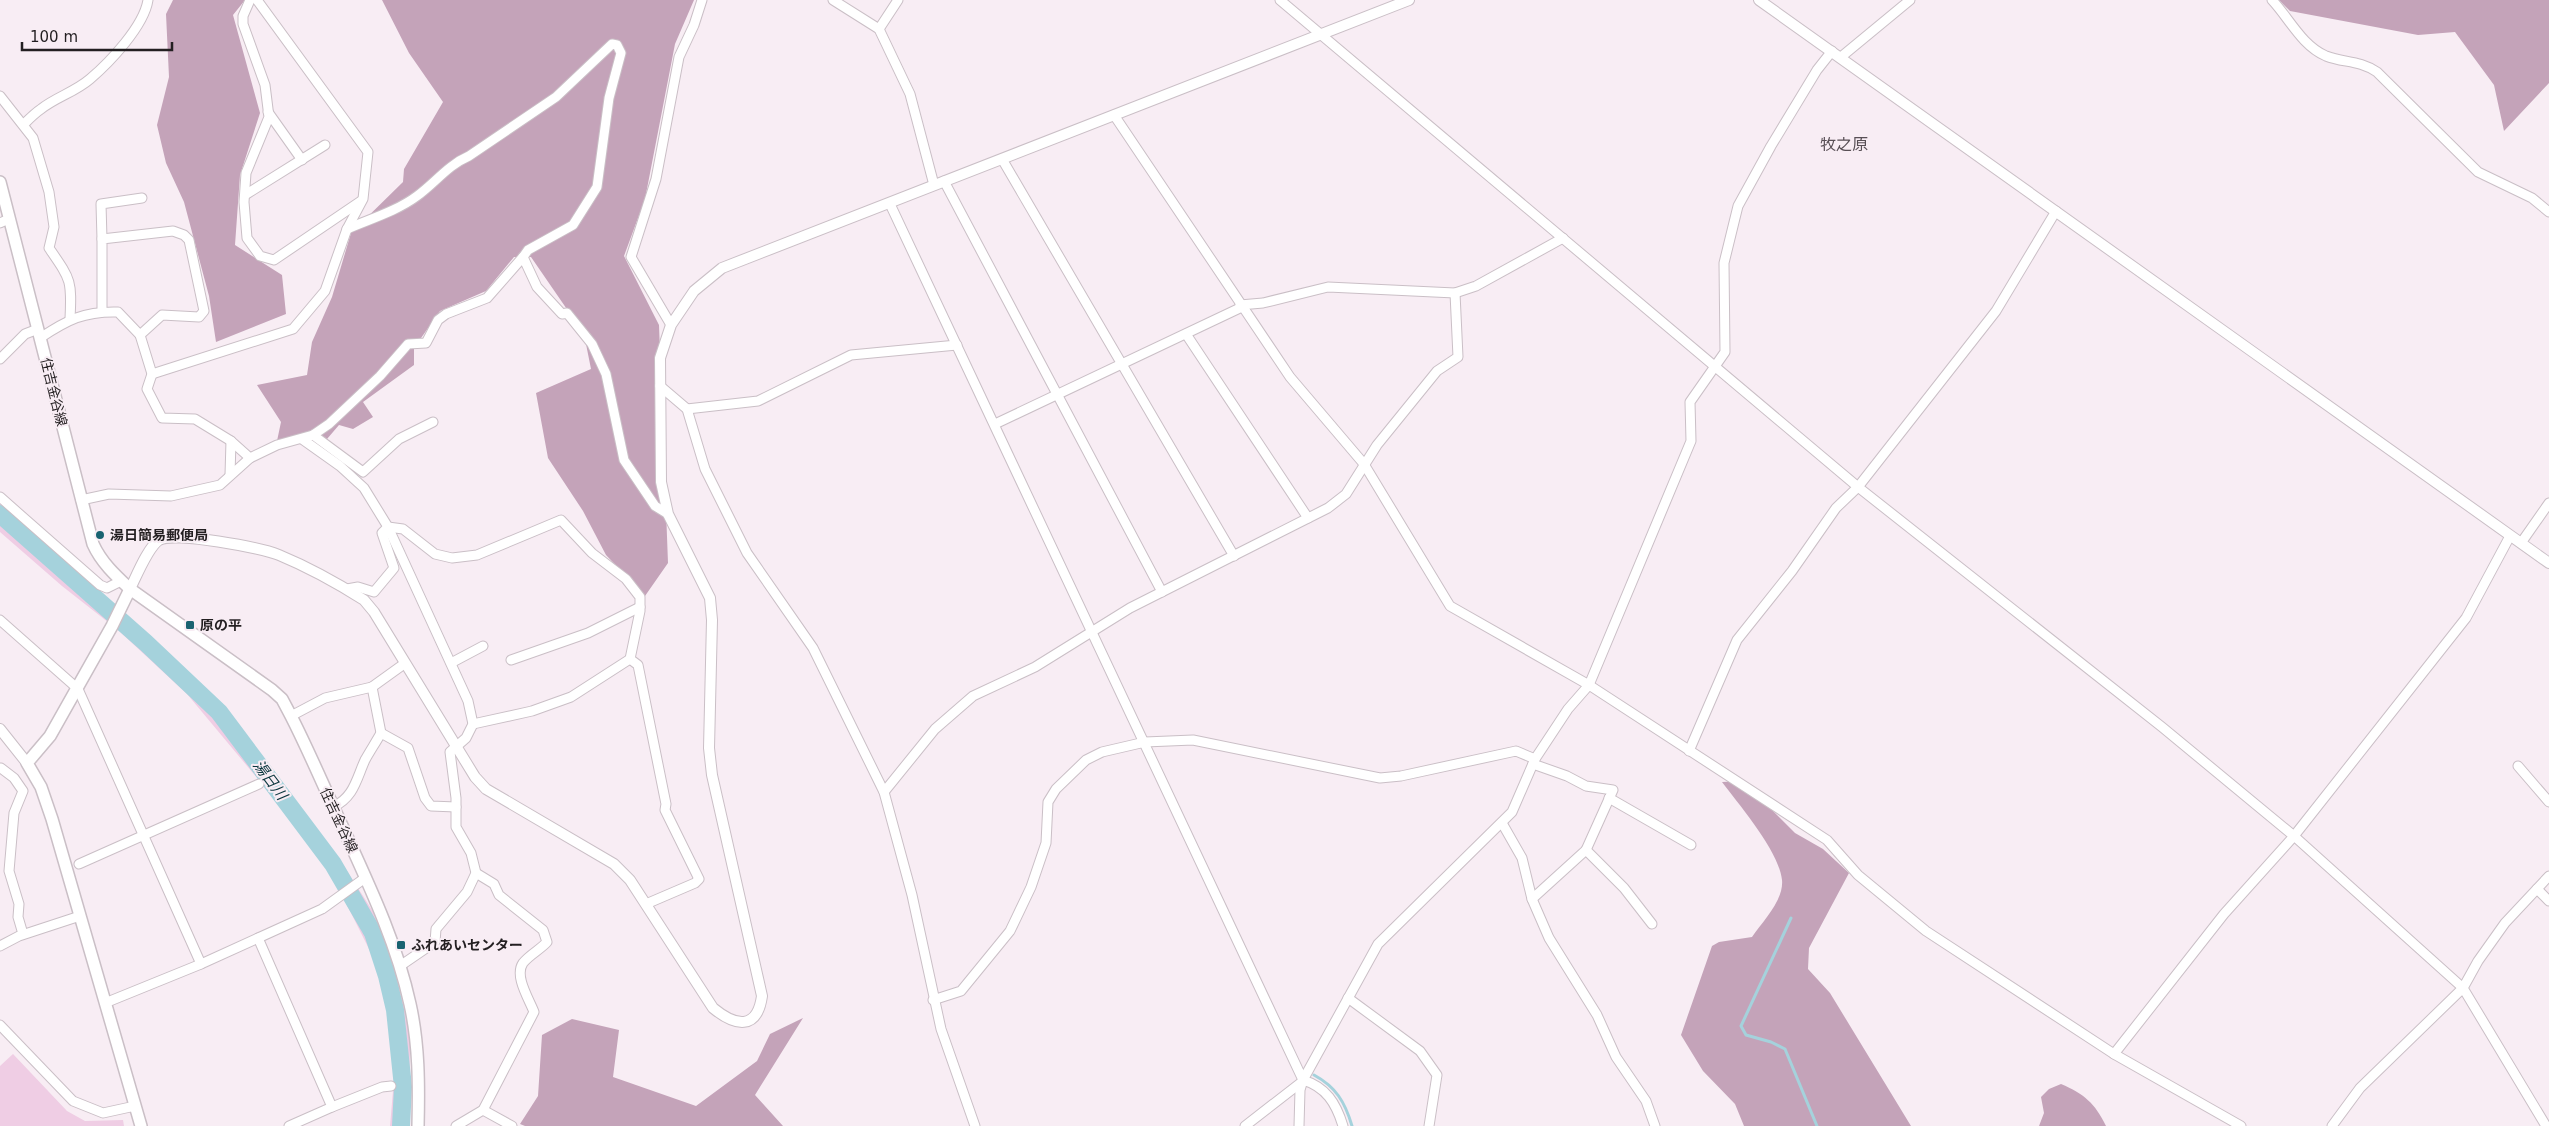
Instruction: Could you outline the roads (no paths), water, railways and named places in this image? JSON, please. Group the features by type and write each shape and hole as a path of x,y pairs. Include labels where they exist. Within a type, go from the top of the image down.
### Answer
{"main road":[{"name":"住吉金谷線","path":"0,182 5,221 39,334 81,500 98,555 126,585 266,685 282,699 333,807 360,881 388,931 400,966 416,1038 418,1126"},
{"path":"126,585 120,609 78,689 50,736 27,763 41,787 141,1126"}],"street":[{"path":"24,124 42,108 90,79 128,39 146,11 148,0"},
{"path":"250,0 243,16 243,24 265,85 269,117 246,174 247,238 260,256 274,260 363,199"},
{"path":"152,374 293,329 325,291 347,229 363,199 368,152 257,0"},
{"path":"671,325 631,257 656,179 679,57 694,25 702,0"},
{"path":"832,0 879,29 910,94 939,183 1058,394 1162,592"},
{"path":"879,29 898,0"},
{"path":"1280,0 1858,487 2162,727 2294,836 2463,988 2546,1126"},
{"path":"0,497 100,585 107,588 126,585 153,545 159,540 168,537 192,538 270,552 347,589 364,600 374,612 404,664 475,777 486,789 614,864 630,880 713,1008 728,1020 744,1023 754,1018 760,1011 762,996 712,775 709,748 712,630 710,598 668,514 661,482 660,358 671,325 694,290 722,268 1409,0"},
{"path":"1760,0 2549,563"},
{"path":"1299,1126 1300,1090 1303,1080 1378,944 1512,812 1534,762 1568,709 1588,685 1691,441 1690,402 1725,352 1724,263 1738,206 1817,70 1910,0"},
{"path":"2272,0 2306,43 2326,56 2365,64 2377,72 2478,172 2532,198 2549,212"},
{"path":"81,500 109,494 171,496 202,491 220,485 250,458 277,445 313,435 329,424 380,376 408,344 426,343 438,320 446,314 487,298 528,250 573,225 597,187 609,98 621,53 618,45 612,44 556,97 469,156 456,162 417,196 405,204 347,229"},
{"path":"0,96 24,124 33,138 49,192 54,227 49,248 67,274 72,285 70,319"},
{"path":"268,112 302,160"},
{"path":"1114,115 1290,378 1364,464 1450,606 1588,685 1826,840 1858,875 1926,931 2114,1054 2241,1126"},
{"path":"245,195 325,145"},
{"path":"1002,159 1234,556"},
{"path":"102,312 101,204 142,198"},
{"path":"890,204 1093,631 1303,1080 1315,1084 1330,1096 1342,1126"},
{"path":"1689,751 1737,640 1792,572 1836,508 1858,487 1996,311 2056,210"},
{"path":"102,239 173,231 184,235 189,240 204,311 199,317 162,315 140,335"},
{"path":"995,424 1241,306 1263,303 1328,287 1455,293 1476,286 1563,238"},
{"path":"523,257 537,287 562,314 567,313 592,344 606,374 624,460 655,506 668,514"},
{"path":"884,792 936,729 973,696 1035,667 1130,608 1328,508 1346,494 1364,464 1437,372 1458,357 1455,293"},
{"path":"0,359 25,334 39,334 70,319 102,312 118,312 140,335 152,374 147,389 162,418 195,419 231,441 250,458"},
{"path":"1186,334 1308,518"},
{"path":"687,409 758,401 852,355 958,345"},
{"path":"660,386 687,409 705,469 747,553 814,648 884,792 912,895 933,1000 941,1029 975,1126"},
{"path":"313,435 363,472 399,440 433,422"},
{"path":"302,439 340,466 364,488 388,527 468,701 473,724 466,738 450,752 456,807 456,827 470,853 476,873 494,884 499,895 543,930 547,942 524,962 521,971 522,984 534,1012 483,1110 456,1126"},
{"path":"230,475 231,441"},
{"path":"2521,542 2549,502"},
{"path":"388,527 403,529 435,554 452,558 477,555 561,520 592,553 626,579 640,597 640,607 630,659 571,697 532,711 473,724"},
{"path":"347,589 358,587 374,592 394,568 382,533 388,527"},
{"path":"2114,1054 2188,958 2294,836 2466,618 2510,536"},
{"path":"511,660 588,633 640,607"},
{"path":"0,620 78,689 201,964"},
{"path":"451,663 483,646"},
{"path":"630,659 638,665 666,804 664,810 699,879 695,883 646,904"},
{"path":"291,716 325,698 372,687 404,664"},
{"path":"333,807 343,802 354,790 365,760 382,733 372,687"},
{"path":"0,729 27,763"},
{"path":"382,733 408,748 425,798 431,806 456,807"},
{"path":"933,1000 961,991 1010,931 1031,887 1046,843 1048,802 1056,789 1086,760 1102,752 1145,742 1193,740 1380,778 1401,776 1516,751 1534,762 1586,786 1613,790 1586,850 1532,899"},
{"path":"2518,766 2549,802"},
{"path":"1,768 14,778 23,791 14,813 10,871 19,904 18,917 22,934"},
{"path":"79,864 259,784"},
{"path":"1609,798 1691,845"},
{"path":"1502,823 1522,858 1532,899 1549,938 1596,1015 1616,1057 1646,1101 1655,1126"},
{"path":"1586,850 1624,888 1652,924"},
{"path":"400,966 435,942 436,929 467,892 476,873"},
{"path":"2332,1126 2360,1088 2463,988 2478,961 2505,923 2549,876"},
{"path":"105,1003 201,964 322,909 360,881"},
{"path":"2537,889 2549,901"},
{"path":"0,946 22,934 80,916"},
{"path":"258,938 332,1107"},
{"path":"1348,998 1420,1051 1437,1075 1429,1126"},
{"path":"0,1025 73,1101 103,1113 135,1106"},
{"path":"1245,1126 1303,1080"},
{"path":"289,1126 382,1087 391,1086"},
{"path":"483,1110 500,1123 512,1126"}],"waterway":[{"name":"湯日川","path":"0,514 146,643 219,712 333,864 373,933 387,976 395,1010 403,1087 401,1126"},
{"path":"1791,918 1741,1026 1746,1035 1771,1042 1785,1049 1817,1126"},
{"path":"1314,1075 1339,1096 1352,1126"}],"place":[{"name":"湯日簡易郵便局","path":"100,535"},
{"name":"原の平","path":"190,625"},
{"name":"ふれあいセンター","path":"401,945"}],"district":[{"name":"牧之原","path":"1844,144"}]}
